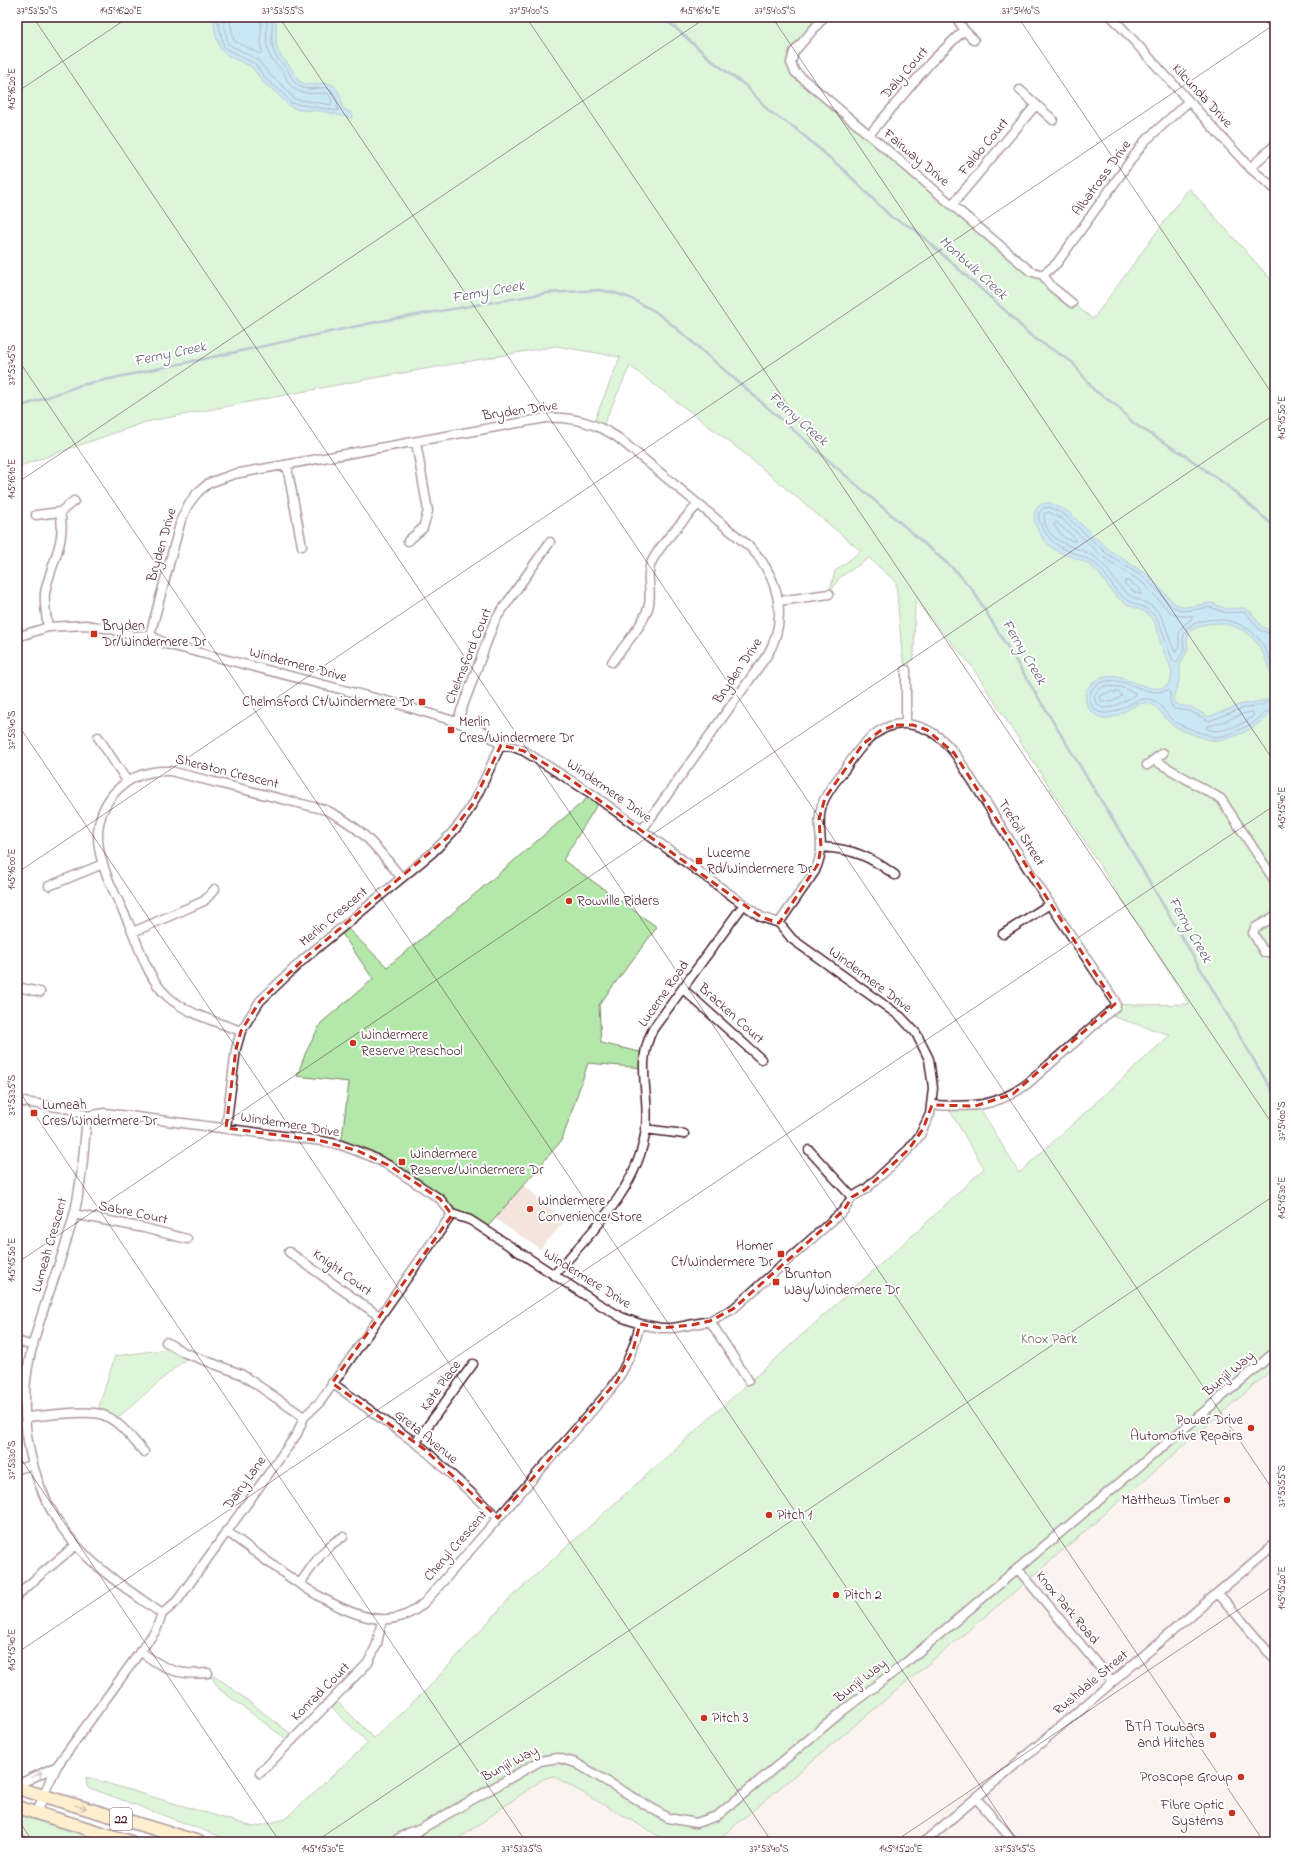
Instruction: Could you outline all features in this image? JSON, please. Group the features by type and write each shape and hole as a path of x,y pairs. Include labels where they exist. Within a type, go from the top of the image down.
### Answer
{"main road":[{"name":"22","path":"17,1787 199,1842"},
{"name":"22","path":"17,1807 118,1840 131,1842"}],"street":[{"name":"Fairway Drive","path":"824,17 794,52 791,60 792,67 801,79 1030,271 1043,275 1052,287 1072,303"},
{"path":"956,17 964,30 974,40"},
{"name":"Kilcunda Drive","path":"1112,17 1250,168 1275,189"},
{"name":"Daly Court","path":"869,135 931,62 964,30"},
{"path":"1020,90 1053,120"},
{"name":"Albatross Drive","path":"1043,275 1057,263 1144,142 1189,101"},
{"name":"Faldo Court","path":"952,205 1036,106"},
{"path":"1250,168 1275,145"},
{"name":"Bryden Drive","path":"150,635 181,520 192,499 203,488 222,478 546,418 579,420 597,426 617,437 757,554 771,576 779,601 778,625 768,654 642,830"},
{"path":"408,541 423,528 428,511 416,442"},
{"path":"287,466 302,546"},
{"path":"36,516 60,512 74,501"},
{"path":"612,662 648,609 650,599 649,570 651,563 660,549 698,504"},
{"path":"48,627 44,602 47,585 61,542 62,522 60,512"},
{"name":"Chelmsford Court","path":"457,722 495,620 550,542"},
{"path":"779,601 828,594"},
{"name":"Windermere Drive","path":"17,637 48,627 86,625 110,629 134,636 150,635 166,644 398,704 457,722 486,733 501,746 518,748 592,794 765,919 779,923 792,939 901,1017 913,1029 921,1041 930,1064 933,1088 932,1105 923,1129 914,1144 866,1189 852,1197 844,1210 743,1301 728,1312 710,1321 673,1328 640,1324 621,1317 466,1218 452,1214 442,1201 415,1182 385,1164 358,1151 322,1141 226,1128 105,1113 87,1116 71,1109 17,1101"},
{"path":"906,670 906,724"},
{"name":"Trefoil Street","path":"779,923 815,871 821,847 819,819 822,805 829,792 868,739 885,728 906,724 920,727 935,733 951,749 1050,904 1115,1001 1116,1006 1027,1084 1013,1094 992,1103 979,1106 963,1107 932,1105"},
{"path":"98,737 127,781"},
{"name":"Merlin Crescent","path":"226,1128 234,1061 241,1031 260,1002 278,982 401,877 432,853 462,822 501,746"},
{"path":"1163,753 1150,762 1221,799 1275,881"},
{"name":"Sheraton Crescent","path":"241,1031 188,1010 167,996 150,974 103,864 98,842 100,818 108,800 127,781 154,772 174,771 326,810 349,821 361,831 401,877"},
{"path":"821,847 839,848 860,853 895,875"},
{"path":"49,886 103,864"},
{"path":"133,932 204,901 215,889"},
{"name":"Lucerne Road","path":"554,1275 620,1197 636,1164 646,1129 646,1094 643,1059 647,1042 656,1025 744,904"},
{"path":"1003,934 1050,904"},
{"path":"1275,916 1254,930 1254,935 1262,951 1266,953 1275,946"},
{"path":"17,988 40,992"},
{"name":"Bracken Court","path":"683,989 761,1059"},
{"name":"Lumeah Crescent","path":"87,1116 74,1214 33,1346 26,1382 26,1417 33,1465 49,1504 76,1545 98,1566 162,1614"},
{"path":"646,1129 684,1134"},
{"path":"809,1150 852,1197"},
{"name":"Sabre Court","path":"74,1214 144,1228 187,1239"},
{"name":"Dairy Lane","path":"38,1813 43,1796 57,1766 156,1630 162,1614 177,1600 297,1434 304,1417 314,1409 452,1214"},
{"name":"Knight Court","path":"289,1252 379,1316"},
{"path":"710,1321 748,1380"},
{"name":"Cheryl Crescent","path":"226,1531 319,1596 346,1609 369,1618 382,1620 403,1616 419,1608 617,1381 631,1354 640,1324"},
{"path":"17,1341 33,1346"},
{"path":"166,1342 185,1353 241,1374 304,1417"},
{"name":"Bunjil Way","path":"406,1842 421,1829 534,1764 546,1759 558,1758 576,1764 668,1818 696,1823 717,1816 844,1710 903,1665 1275,1352"},
{"name":"Kate Place","path":"416,1442 473,1364"},
{"name":"Greta Avenue","path":"332,1383 416,1442 448,1470 498,1518"},
{"path":"26,1417 91,1413 102,1414 120,1426 144,1452"},
{"path":"17,1469 33,1465"},
{"path":"300,1583 324,1551 335,1541 343,1537"},
{"name":"Rushdale Street","path":"924,1842 1275,1544"},
{"path":"17,1596 76,1545"},
{"name":"Knox Park Road","path":"1018,1569 1112,1682"},
{"path":"1218,1593 1275,1660"},
{"name":"Konrad Court","path":"260,1773 368,1663 377,1644 382,1620"},
{"path":"140,1651 168,1669 189,1674 208,1672"},
{"name":"Dairy Lane","path":"17,1787 57,1766"},
{"path":"976,1798 1014,1842"},
{"name":"Bunjil Way","path":"392,1842 410,1832 421,1829"},
{"path":"17,1838 25,1842"}],"highlighted area":[{"path":"896,725 913,725 927,730 954,753 1115,1004 1013,1094 975,1106 932,1105 923,1129 909,1149 866,1189 852,1197 844,1210 733,1309 710,1321 692,1325 661,1328 640,1324 633,1350 617,1381 498,1518 424,1449 332,1383 452,1215 440,1199 390,1166 358,1151 322,1141 226,1128 236,1049 241,1031 260,1001 305,958 447,838 472,805 501,745 524,751 567,777 761,917 779,923 818,864 821,847 819,819 825,798 863,744 880,731"}],"shaded area":[{"path":"523,1185 565,1221 540,1249 494,1218"},
{"path":"1275,1367 1275,1842 715,1842 1018,1589"},
{"path":"553,1776 653,1835 669,1842 454,1842 543,1779"}],"green space":[{"name":"Knox Park","path":"17,17 817,17 821,21 791,63 1034,273 1093,319 1189,188 1275,284 1275,1367 1018,1589 715,1842 669,1842 553,1776 543,1779 454,1842 235,1842 87,1787 86,1777 254,1827 285,1819 368,1743 328,1704 334,1698 374,1738 427,1689 510,1598 925,1224 984,1168 947,1106 979,1106 1019,1173 1170,1035 1105,1014 1115,1004 1189,1004 971,665 915,601 914,657 906,670 902,654 896,582 869,558 839,578 829,594 835,571 861,551 740,450 630,366 602,428 593,424 620,357 556,346 363,380 146,422 17,467"},
{"path":"592,794 600,800 563,860 657,927 599,1005 601,1043 644,1053 643,1068 588,1063 562,1140 485,1230 460,1216 415,1182 341,1145 349,1082 297,1076 306,1052 321,1023 373,979 339,929 344,925 387,967 441,923"},
{"path":"176,1348 190,1355 114,1421 97,1413 115,1356"},
{"path":"209,1673 225,1683 295,1737 290,1742 219,1689"},
{"path":"17,1807 130,1842 25,1842 17,1838"}],"water":[{"path":"213,17 275,17 276,43 278,51 297,79 308,84 326,83 334,86 339,94 343,109 352,113 353,116 350,118 322,111 300,110 289,106 278,94 263,82 252,67 229,56 221,50 216,36"},
{"path":"1049,503 1067,511 1109,550 1149,576 1175,604 1186,607 1211,603 1227,609 1244,608 1250,611 1262,627 1275,632 1275,684 1259,646 1253,638 1245,632 1228,625 1218,623 1199,626 1190,631 1187,639 1188,650 1180,664 1180,678 1173,700 1177,705 1191,707 1209,717 1239,705 1267,700 1275,692 1275,712 1247,731 1230,738 1216,741 1176,727 1157,708 1150,704 1139,704 1113,717 1106,718 1099,717 1092,712 1086,702 1086,690 1092,683 1100,679 1117,677 1141,685 1157,688 1164,687 1169,682 1172,673 1151,617 1145,612 1125,603 1117,597 1099,573 1090,565 1063,554 1054,549 1045,541 1035,523 1034,518 1035,512 1040,505"}],"waterway":[{"name":"Monbulk Creek","path":"663,17 715,63 746,86 770,112 795,128 845,171 891,217 913,228 1010,315 1031,336 1072,362 1094,390 1117,406 1133,423 1186,456 1229,487 1275,527"},
{"name":"Ferny Creek","path":"17,408 81,385 381,321 547,293 600,290 630,298 656,312 957,572 972,589 1118,828 1275,1096"}],"place":[{"name":"Bryden Dr/Windermere Dr","path":"94,634"},
{"name":"Chelmsford Ct/Windermere Dr","path":"422,702"},
{"name":"Merlin Cres/Windermere Dr","path":"451,730"},
{"name":"Lucerne Rd/Windermere Dr","path":"699,861"},
{"name":"Rowville Riders","path":"569,901"},
{"name":"Windermere Reserve Preschool","path":"353,1043"},
{"name":"Lumeah Cres/Windermere Dr","path":"34,1113"},
{"name":"Windermere Reserve/Windermere Dr","path":"402,1162"},
{"name":"Windermere Convenience Store","path":"530,1209"},
{"name":"Homer Ct/Windermere Dr","path":"781,1254"},
{"name":"Brunton Way/Windermere Dr","path":"776,1282"},
{"name":"Power Drive Automotive Repairs","path":"1251,1428"},
{"name":"Matthews Timber","path":"1227,1500"},
{"name":"Pitch 1","path":"769,1515"},
{"name":"Pitch 2","path":"836,1595"},
{"name":"Pitch 3","path":"704,1718"},
{"name":"BTA Towbars and Hitches","path":"1213,1735"},
{"name":"Proscope Group","path":"1241,1777"},
{"name":"Fibre Optic Systems","path":"1232,1813"}]}
